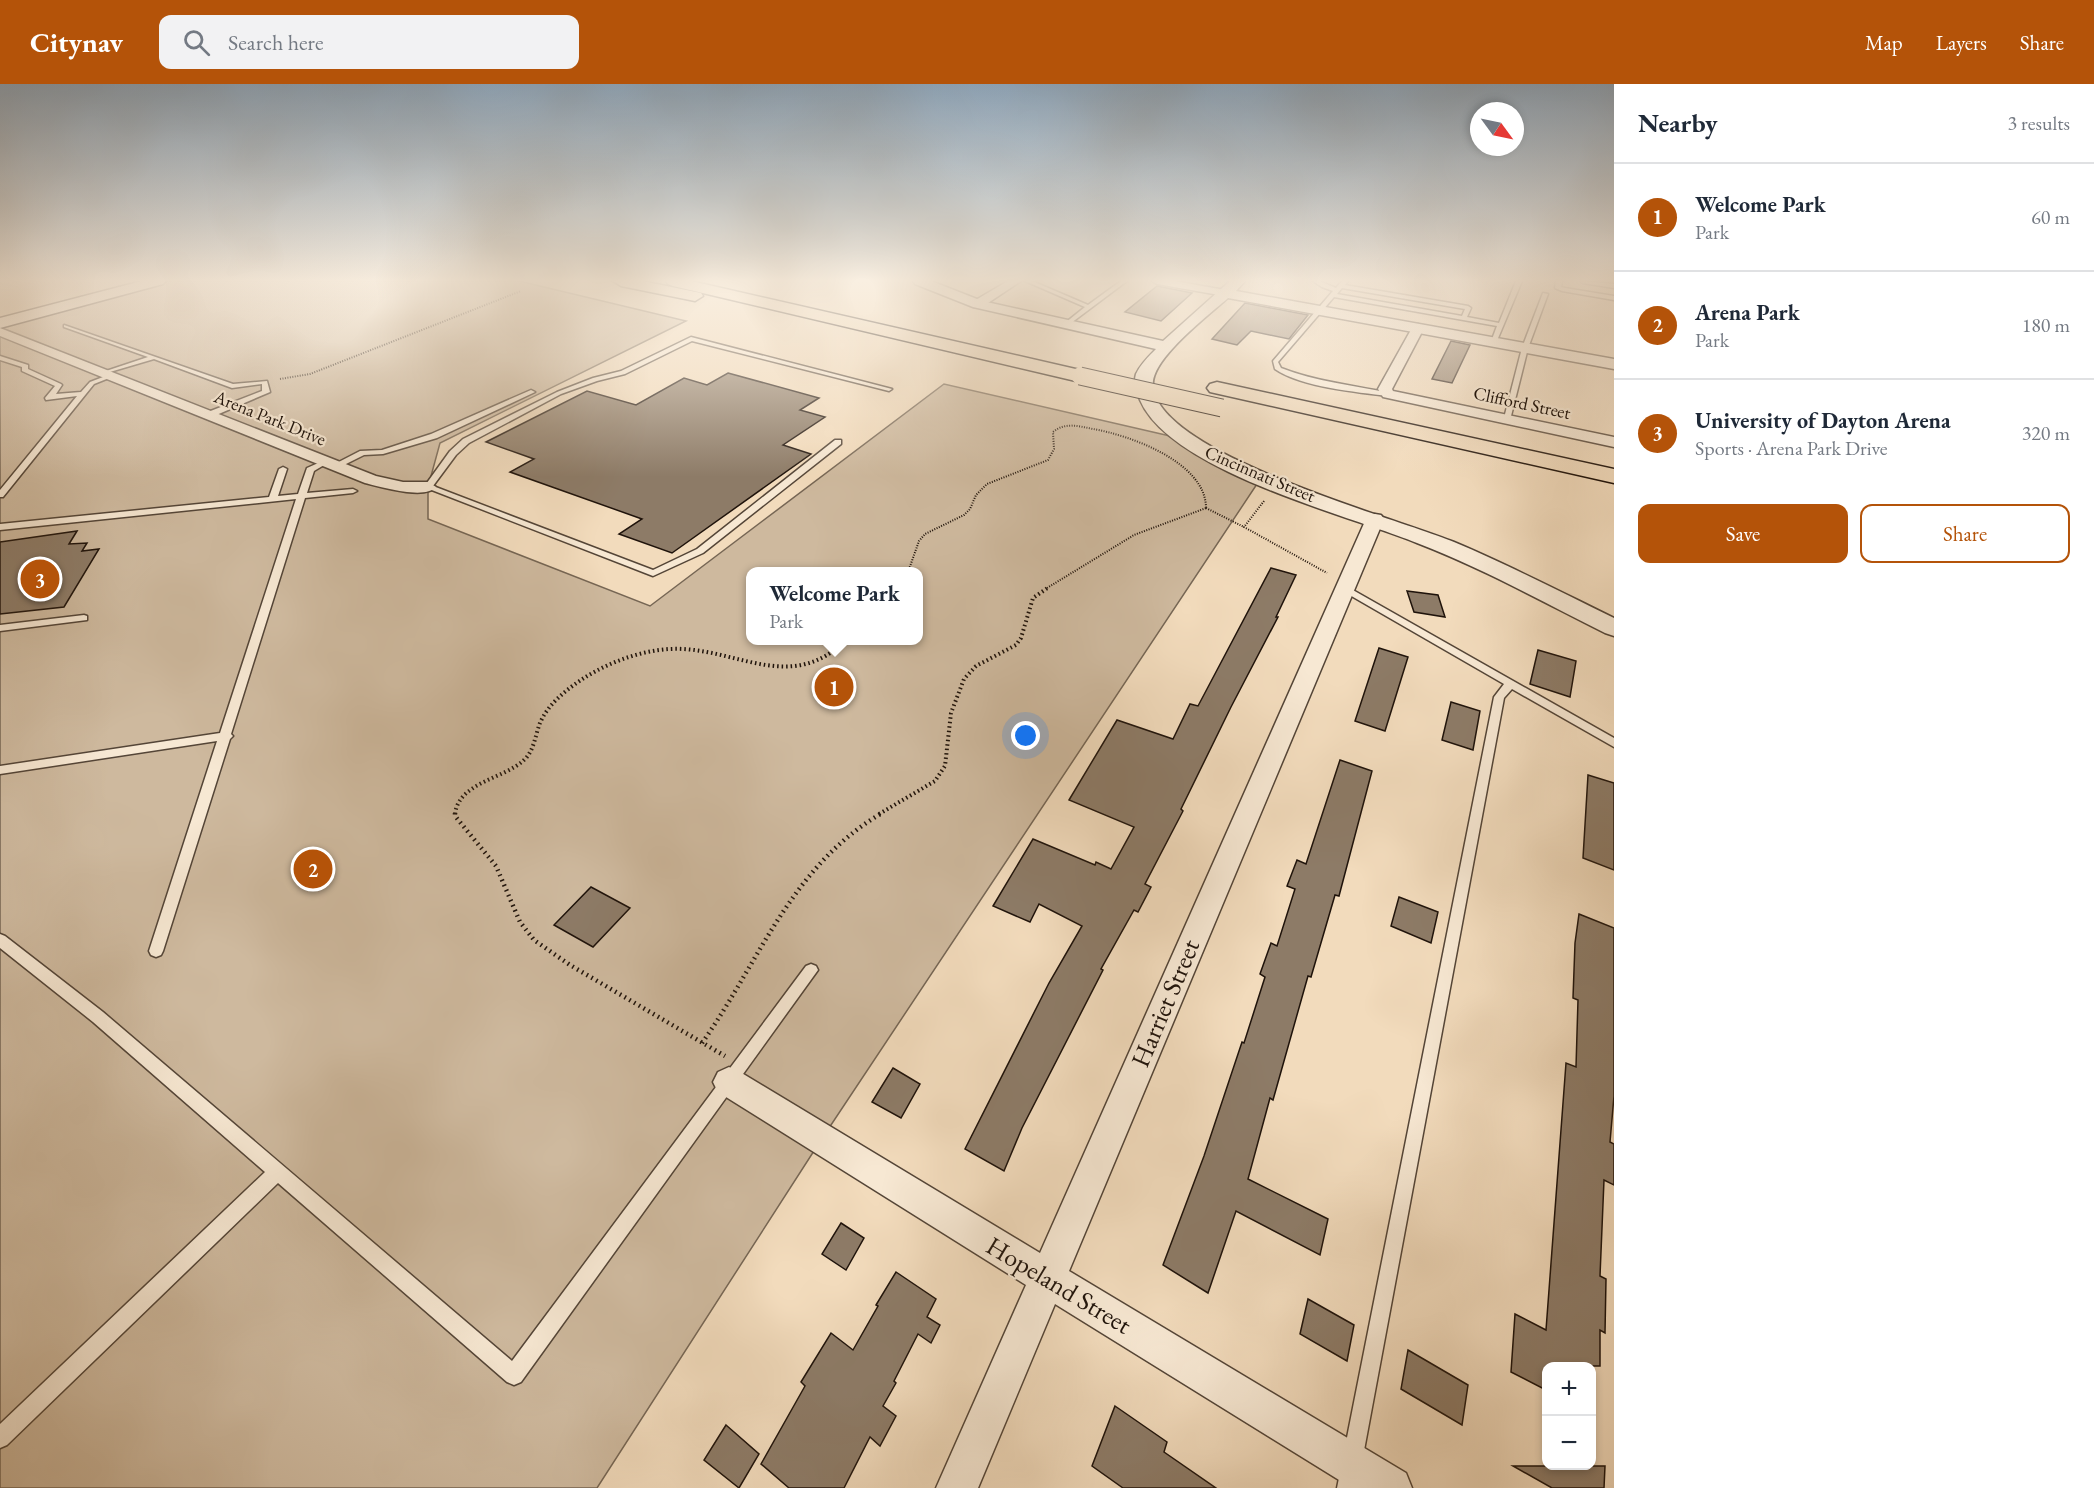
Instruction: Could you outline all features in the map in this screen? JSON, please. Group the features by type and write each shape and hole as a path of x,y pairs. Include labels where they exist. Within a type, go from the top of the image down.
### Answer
{"highway":[{"path":"991,347 1219,398 1614,476"},
{"path":"1000,347 1080,367"},
{"path":"1219,398 1510,474"}],"street":[{"name":"Arena Park Drive","path":"36,347 211,414 371,480 403,487 428,488"},
{"name":"Cincinnati Street","path":"1168,347 1145,374 1144,389 1149,405 1158,417 1183,439 1241,470 1375,519 1462,554 1614,628"},
{"path":"1388,394 1385,389 1408,347"},
{"path":"1517,347 1614,364"},
{"name":"Clifford Street","path":"1388,394 1614,442"},
{"name":"Harriet Street","path":"957,1488 1375,519"},
{"name":"Hopeland Street","path":"735,1073 1349,1476 1390,1488"}],"lane":[{"path":"124,347 232,386 265,382 266,392 211,414"},
{"path":"676,347 622,373 595,379 559,393 466,441 453,453 428,488 653,573 700,551 838,442"},
{"path":"721,347 888,389"},
{"path":"1289,347 1275,363 1278,369 1291,375 1363,391 1388,394"},
{"path":"1506,420 1525,348"},
{"path":"0,495 92,382 154,357"},
{"path":"0,358 26,366 24,370 59,385 50,398 82,394"},
{"path":"156,951 227,736 310,470 363,453 383,452 434,436 531,392"},
{"path":"273,498 283,469"},
{"path":"0,527 353,491"},
{"path":"1344,588 1614,743"},
{"path":"1585,614 1614,621"},
{"path":"0,628 84,618"},
{"path":"1349,1476 1499,696 1510,684"},
{"path":"0,770 227,736"},
{"path":"0,940 98,1017 514,1375 811,970"},
{"path":"0,1438 278,1172"}],"path":[{"path":"265,382 310,374 380,347"},
{"path":"910,567 925,534 964,515 970,509 976,495 993,480 1048,460 1054,449 1053,432 1063,426 1114,432 1161,451 1174,459 1196,482 1204,496 1206,508"},
{"path":"1244,527 1277,484"},
{"path":"1206,508 1329,574 1344,588"},
{"path":"702,1043 728,1006 757,952 809,873 837,845 864,823 935,781 945,766 951,713 964,679 976,666 1016,645 1021,638 1033,598 1066,575 1134,535 1201,512 1206,508"},
{"path":"735,1073 702,1043 570,965 534,940 520,922 496,866 454,816 454,810 460,798 470,791 524,761 533,746 542,718 554,703 575,685 615,662 637,654 682,648 755,663 807,665 842,645"}],"shaded area":[{"path":"0,347 635,347 440,443 428,487 428,519 650,606 944,384 1183,439 1261,478 821,1140 597,1488 0,1488"}],"building":[{"path":"1448,347 1469,347 1452,383 1432,379"},
{"path":"728,373 819,398 800,410 825,417 783,445 811,454 672,553 619,534 642,519 510,472 534,459 486,442 587,391 636,405 684,378 707,385"},
{"path":"77,531 69,544 87,543 82,551 99,549 64,607 0,614 0,542"},
{"path":"1271,568 1296,575 1276,617 1278,617 1231,707 1181,809 1183,811 1145,884 1151,887 1138,912 1134,910 1101,969 1103,970 1022,1128 1004,1171 965,1149 1049,983 1082,926 1039,904 1030,922 993,906 1033,839 1095,865 1096,862 1111,869 1134,827 1069,800 1117,720 1173,739 1190,704 1198,706"},
{"path":"1407,591 1438,595 1445,617 1414,612"},
{"path":"1379,648 1408,657 1385,731 1355,721"},
{"path":"1538,650 1576,661 1570,697 1530,684"},
{"path":"1451,702 1480,711 1473,750 1442,740"},
{"path":"1340,760 1372,771 1339,896 1335,895 1311,977 1308,976 1273,1100 1270,1098 1248,1179 1328,1219 1320,1255 1236,1211 1208,1293 1163,1265 1204,1156 1242,1042 1244,1043 1265,977 1260,974 1271,943 1277,946 1295,889 1287,886 1297,860 1306,864"},
{"path":"1588,775 1614,783 1614,870 1583,858"},
{"path":"591,887 630,908 593,947 554,925"},
{"path":"1399,897 1438,912 1431,943 1391,926"},
{"path":"1579,914 1614,928 1614,1096 1610,1142 1614,1144 1614,1185 1604,1180 1600,1276 1606,1279 1605,1333 1600,1330 1600,1366 1596,1366 1596,1362 1542,1362 1542,1388 1511,1372 1515,1314 1546,1330 1566,1063 1576,1067 1578,1000 1573,998 1575,943"},
{"path":"893,1068 920,1084 901,1118 872,1102"},
{"path":"841,1223 864,1238 846,1270 822,1254"},
{"path":"896,1272 936,1299 927,1317 940,1325 931,1343 918,1334 894,1381 896,1383 883,1406 896,1416 880,1446 870,1437 844,1488 789,1488 761,1464 805,1386 801,1382 831,1333 853,1350"},
{"path":"1308,1299 1354,1325 1347,1361 1300,1334"},
{"path":"1408,1350 1468,1385 1462,1425 1401,1389"},
{"path":"1115,1406 1167,1442 1164,1452 1216,1488 1123,1488 1092,1466"},
{"path":"726,1425 759,1454 739,1488 704,1460"},
{"path":"1513,1466 1542,1466 1542,1470 1596,1470 1596,1466 1605,1466 1604,1488 1552,1488"}],"place":[{"name":"University of Dayton Arena","path":"40,579"},
{"name":"Welcome Park","path":"834,687"},
{"name":"Arena Park","path":"313,869"}]}
